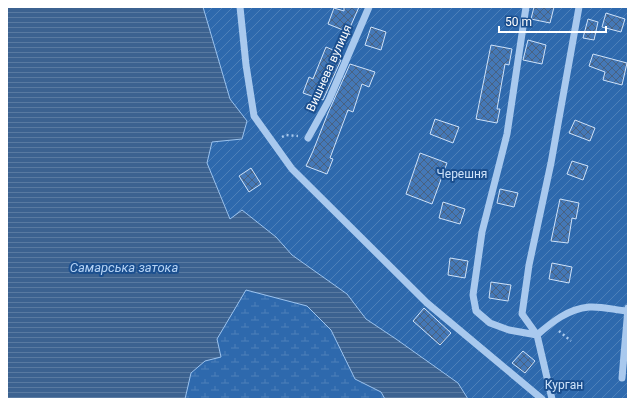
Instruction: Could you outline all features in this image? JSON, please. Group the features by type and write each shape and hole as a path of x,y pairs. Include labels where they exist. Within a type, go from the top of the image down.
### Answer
{"street":[{"path":"240,7 246,65 254,116 292,169 427,303 542,399"},
{"name":"Вишнева вулиця","path":"308,138 329,100 369,7"},
{"path":"526,7 506,134 482,232 473,295 476,311 490,323 509,330 537,335"},
{"path":"552,399 537,335 522,314 529,266 551,163 579,7"},
{"path":"537,335 550,323 571,311 590,307 627,309 622,378"}],"path":[{"path":"277,147 280,138 286,135 308,138"},
{"path":"550,323 571,341"}],"green space":[{"name":"Черешня","path":"203,7 628,7 628,399 468,399 458,383 366,319 347,294 292,255 276,237 242,210 231,220 207,163 212,142 242,139 247,121 230,99"},
{"path":"246,290 307,306 331,330 355,379 381,392 385,399 185,399 191,373 205,361 221,357 217,339"}],"water":[{"name":"Самарська затока","path":"7,7 203,7 230,99 247,121 242,139 212,142 207,163 230,219 242,210 276,237 292,255 347,294 366,319 458,383 468,399 385,399 381,392 355,379 331,330 307,306 246,290 217,339 221,357 205,361 191,373 185,399 7,399"}],"building":[{"path":"344,7 359,7 348,32 328,24 334,8 344,11"},
{"path":"534,7 554,7 550,23 531,19"},
{"path":"606,13 625,19 621,32 602,27"},
{"path":"588,19 598,22 594,40 583,38"},
{"path":"371,27 386,32 381,50 365,45"},
{"path":"528,40 546,45 542,64 523,60"},
{"path":"491,45 512,49 509,65 505,64 497,109 500,109 497,123 476,119"},
{"path":"326,47 340,53 337,59 341,60 323,100 303,93 309,77 313,79"},
{"path":"593,54 627,63 622,85 603,80 605,72 589,66"},
{"path":"350,64 375,72 369,87 362,84 353,112 348,110 330,158 333,159 327,174 306,166"},
{"path":"435,119 459,127 453,143 430,134"},
{"path":"575,120 595,128 590,141 569,133"},
{"path":"420,153 447,163 432,204 406,194"},
{"path":"572,161 588,166 583,180 567,174"},
{"path":"251,168 261,184 249,192 239,176"},
{"path":"500,189 518,193 514,207 497,203"},
{"path":"560,199 579,203 576,219 572,218 568,243 551,241"},
{"path":"443,202 465,209 460,224 439,218"},
{"path":"450,258 468,261 465,278 448,275"},
{"path":"552,263 572,267 569,283 549,279"},
{"path":"491,282 511,285 508,301 489,298"},
{"path":"424,308 451,333 440,345 413,321"},
{"path":"523,351 535,361 525,373 512,363"}],"park label":[{"name":"Курган","path":"564,385"}]}
